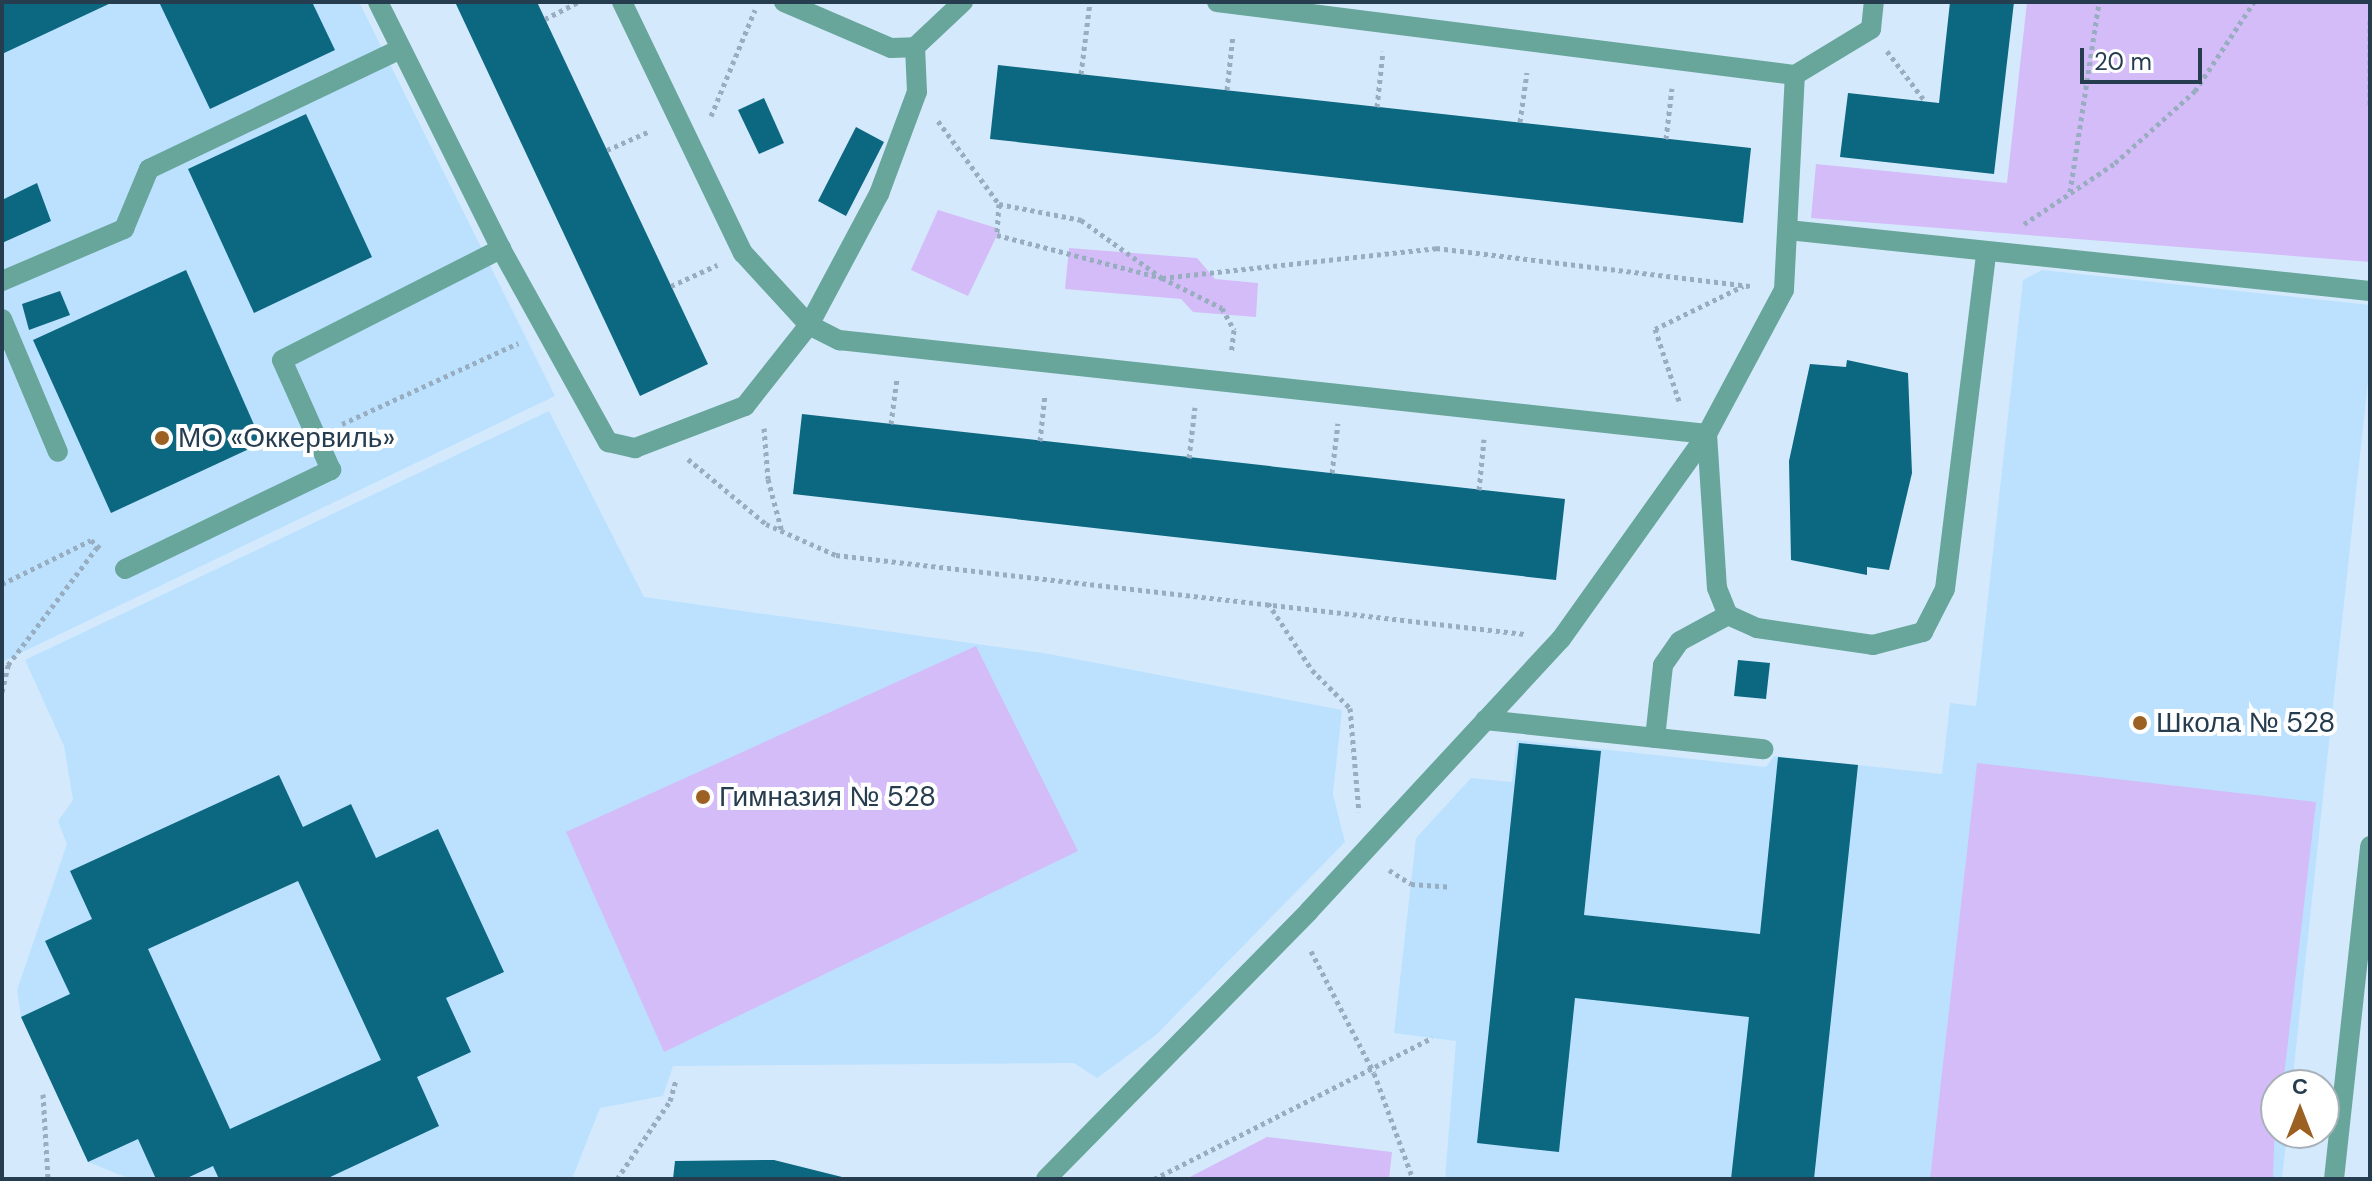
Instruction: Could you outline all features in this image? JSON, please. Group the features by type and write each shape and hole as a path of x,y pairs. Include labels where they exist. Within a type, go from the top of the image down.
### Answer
{"street":[{"path":"378,2 544,331 608,442 635,448 720,419 762,388 809,325 879,194 917,92 915,47 963,2"},
{"path":"622,2 743,253 809,325 839,340 1698,433"},
{"path":"784,2 865,41 915,47"},
{"path":"1227,3 1795,75 1871,29 1874,2"},
{"path":"2,281 124,229 149,169 401,49"},
{"path":"1046,1179 1309,911 1561,639 1698,433 1784,290 1795,75"},
{"path":"1788,230 1986,255 2370,291"},
{"path":"125,569 331,470 282,360 501,249"},
{"path":"1698,433 1717,588 1728,615 1757,628 1873,645 1923,632 1945,589 1986,255"},
{"path":"2,319 58,452"},
{"path":"1655,738 1663,665 1680,641 1728,615"},
{"path":"1485,720 1763,749"},
{"path":"2334,1179 2370,846"}],"path":[{"path":"545,19 579,2"},
{"path":"687,138 711,118 758,2"},
{"path":"1081,74 1090,2"},
{"path":"2069,193 2099,2"},
{"path":"1986,255 2115,163 2195,91 2254,2"},
{"path":"1227,3 1227,90"},
{"path":"2370,21 2370,106"},
{"path":"1377,107 1386,23"},
{"path":"1871,29 1925,101"},
{"path":"1520,122 1531,41"},
{"path":"1666,139 1676,60"},
{"path":"917,92 999,204 997,235 1162,278 1436,248 1784,290"},
{"path":"607,150 677,118"},
{"path":"999,204 1081,220 1162,278 1222,308 1234,330 1228,382"},
{"path":"671,286 743,253"},
{"path":"1698,433 1655,329 1746,285"},
{"path":"316,436 544,331"},
{"path":"891,424 901,347"},
{"path":"1040,441 1048,363"},
{"path":"1189,458 1198,379"},
{"path":"762,388 768,479 783,533"},
{"path":"1332,473 1341,394"},
{"path":"1479,490 1487,411"},
{"path":"664,439 783,533 836,555 1268,602 1561,639"},
{"path":"2,584 91,540 125,569"},
{"path":"2,692 8,665 98,546"},
{"path":"1268,602 1312,670 1350,708 1362,853 1411,884 1450,887"},
{"path":"1309,911 1311,952 1374,1073 1413,1179"},
{"path":"1154,1179 1374,1073 1432,1038"},
{"path":"617,1179 670,1101 676,1080"},
{"path":"43,1094 48,1179"}],"shaded area":[{"path":"2,2 359,2 555,396 2,662"},
{"path":"2027,2 2370,2 2370,262 1811,218 1816,164 2007,183"},
{"path":"938,210 1000,229 968,296 911,270"},
{"path":"1069,248 1197,258 1215,279 1258,283 1256,317 1193,312 1181,299 1065,289"},
{"name":"Школа № 528","path":"2042,270 2370,305 2370,363 2294,1069 2260,1069 2260,1149 2285,1149 2282,1179 1445,1179 1456,1041 1394,1033 1416,838 1471,778 1512,782 1517,740 1766,767 1774,756 1942,774 1950,703 1976,706 2023,280"},
{"name":"Гимназия № 528","path":"549,411 644,597 1049,654 1342,710 1333,794 1345,842 1156,1035 1097,1078 1074,1063 673,1066 663,1096 600,1108 572,1179 130,1179 88,1162 21,1017 17,990 67,844 58,821 73,800 64,746 25,660"},
{"path":"976,646 1078,851 664,1052 566,832"},
{"path":"1977,763 2316,802 2285,1069 2260,1069 2260,1149 2274,1149 2273,1179 1930,1179"},
{"path":"1267,1137 1392,1152 1389,1179 1186,1179"}],"building":[{"path":"2,2 113,2 2,54"},
{"path":"159,2 312,2 335,50 210,109"},
{"path":"455,2 537,2 708,364 640,396"},
{"path":"1950,2 2014,2 1994,174 1840,157 1848,93 1939,103"},
{"path":"998,65 1751,148 1743,223 990,139"},
{"path":"764,98 784,143 759,154 738,110"},
{"path":"306,114 372,257 254,313 188,169"},
{"path":"856,127 884,142 846,216 818,201"},
{"path":"37,183 51,221 2,243 2,200"},
{"path":"186,270 262,443 111,513 33,340"},
{"path":"60,291 70,315 29,330 22,304"},
{"path":"1847,360 1908,373 1912,473 1889,570 1867,567 1867,575 1791,560 1789,461 1810,364 1846,367"},
{"path":"802,414 1565,499 1556,580 793,494"},
{"path":"1738,660 1770,663 1766,699 1734,696"},
{"path":"1519,743 1601,751 1584,915 1760,934 1778,757 1858,765 1814,1179 1731,1179 1749,1017 1575,998 1559,1152 1477,1143"},
{"path":"279,775 303,827 351,804 376,858 438,829 504,972 446,998 471,1052 417,1077 439,1126 326,1179 219,1179 213,1166 185,1179 156,1179 138,1139 88,1162 21,1017 70,994 45,941 92,919 70,871","holes":["298,881 381,1060 230,1129 148,949"]},
{"path":"774,1160 850,1179 673,1179 675,1161"}],"place":[{"name":"МО «Оккервиль»","path":"162,438"},
{"name":"Школа № 528","path":"2140,723"},
{"name":"Гимназия № 528","path":"703,797"}]}
